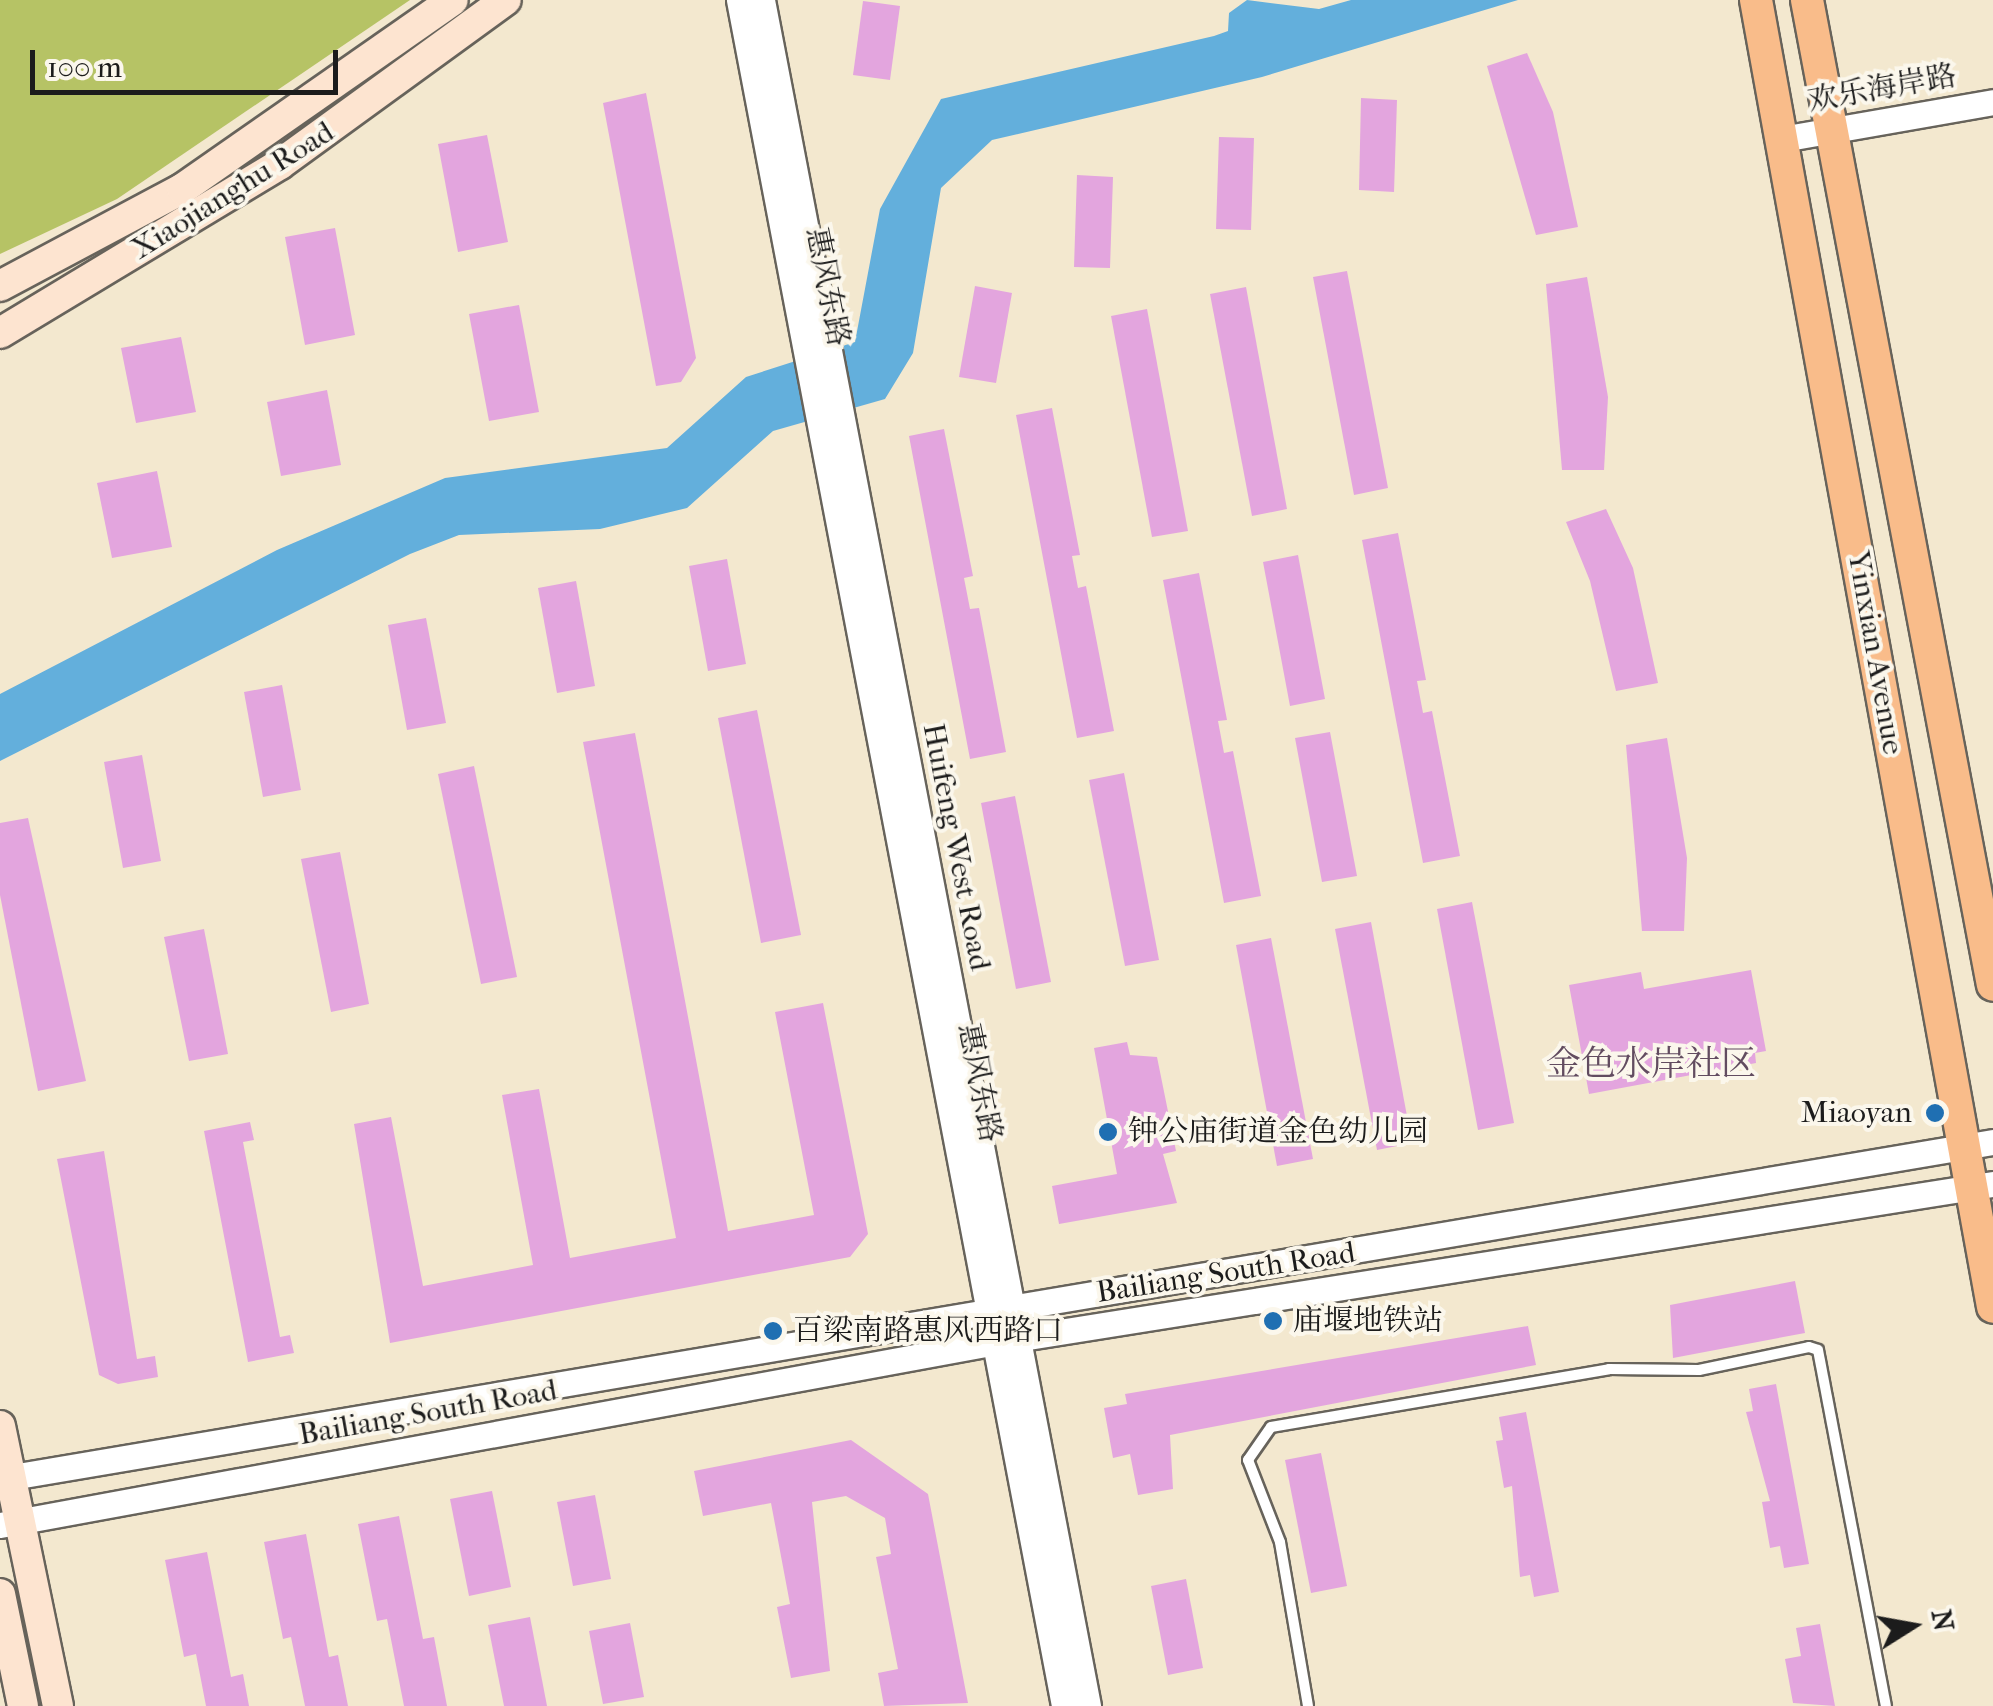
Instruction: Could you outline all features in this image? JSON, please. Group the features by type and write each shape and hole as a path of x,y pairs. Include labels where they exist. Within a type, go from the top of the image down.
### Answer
{"main road":[{"name":"Xiaojianghu Road","path":"0,286 182,189 453,0"},
{"name":"Xiaojianghu Road","path":"0,333 280,164 506,0"},
{"name":"Yinxian Avenue","path":"1756,0 1978,1145 1993,1307"},
{"name":"Yinxian Avenue","path":"1806,0 1993,986"},
{"path":"0,1426 10,1523 58,1706"},
{"path":"0,1594 23,1706"}],"street":[{"name":"惠风东路","path":"739,0 1007,1340 1064,1706"},
{"name":"Huifeng West Road","path":"762,0 999,1310"},
{"name":"欢乐海岸路","path":"1782,140 1993,102"},
{"name":"Bailiang South Road","path":"6,1478 1978,1145"},
{"name":"Bailiang South Road","path":"10,1523 1007,1340 1982,1186"},
{"path":"1007,1340 1088,1706"}],"lane":[{"path":"1308,1706 1280,1542 1248,1460 1271,1427 1608,1368 1698,1370 1809,1346 1818,1350 1886,1706"}],"green space":[{"path":"0,0 410,0 117,199 0,254"}],"water":[{"path":"1247,0 1319,9 1351,0 1518,0 1262,77 992,140 941,188 913,353 885,399 773,431 687,508 600,529 459,535 410,554 0,761 0,694 277,550 445,478 667,448 746,377 855,342 880,209 941,99 1214,36 1228,31 1229,13"}],"building":[{"path":"863,1 900,6 890,80 853,75"},
{"path":"1527,53 1553,112 1578,227 1536,235 1487,66"},
{"path":"646,93 696,358 681,382 656,386 603,103"},
{"path":"1361,98 1397,100 1394,192 1359,190"},
{"path":"487,135 508,242 458,252 438,144"},
{"path":"1219,137 1254,138 1251,230 1216,229"},
{"path":"1077,175 1113,177 1110,268 1074,267"},
{"path":"335,228 355,335 305,345 285,237"},
{"path":"1347,271 1388,488 1354,495 1313,277"},
{"path":"1587,277 1608,397 1604,470 1562,470 1546,284"},
{"path":"975,286 1012,293 996,383 959,377"},
{"path":"1246,287 1287,509 1252,516 1210,294"},
{"path":"519,305 539,412 489,421 469,314"},
{"path":"1147,309 1188,531 1152,537 1111,316"},
{"path":"181,337 196,412 136,423 121,348"},
{"path":"327,390 341,465 281,476 267,402"},
{"path":"1052,408 1080,555 1072,556 1078,588 1086,586 1114,731 1077,738 1016,415"},
{"path":"944,429 973,576 964,578 970,609 979,608 1006,752 970,759 909,436"},
{"path":"157,471 172,547 112,558 97,483"},
{"path":"1606,509 1633,568 1658,683 1616,691 1590,581 1566,522"},
{"path":"1398,533 1426,680 1417,681 1423,713 1432,711 1460,856 1423,863 1362,540"},
{"path":"1298,555 1325,699 1290,706 1263,562"},
{"path":"727,559 746,664 708,671 689,566"},
{"path":"1199,573 1227,720 1218,721 1224,753 1233,751 1261,896 1224,903 1163,580"},
{"path":"576,581 595,686 557,693 538,588"},
{"path":"426,618 446,723 407,730 388,625"},
{"path":"282,685 301,790 263,797 244,692"},
{"path":"757,710 801,935 761,943 718,718"},
{"path":"1330,732 1357,876 1322,882 1295,738"},
{"path":"635,733 728,1231 814,1215 775,1012 823,1003 868,1234 850,1257 390,1343 354,1124 391,1117 423,1286 533,1265 502,1095 539,1089 570,1258 676,1238 583,742"},
{"path":"1667,738 1687,858 1684,931 1642,931 1626,745"},
{"path":"142,755 161,861 123,868 104,762"},
{"path":"474,766 517,977 481,984 438,774"},
{"path":"1124,773 1159,960 1125,966 1089,780"},
{"path":"1015,796 1051,982 1016,989 981,803"},
{"path":"28,818 86,1081 38,1091 0,895 0,823"},
{"path":"340,852 369,1004 331,1012 301,859"},
{"path":"1472,902 1514,1123 1478,1130 1437,909"},
{"path":"1371,922 1412,1143 1377,1150 1335,929"},
{"path":"204,929 228,1054 189,1061 164,937"},
{"path":"1271,938 1313,1159 1277,1166 1236,945"},
{"path":"1751,970 1766,1051 1755,1053 1756,1063 1589,1094 1569,985 1641,972 1644,989"},
{"path":"1127,1042 1130,1055 1157,1057 1176,1151 1163,1154 1177,1203 1059,1224 1052,1186 1117,1174 1094,1048"},
{"path":"250,1122 254,1140 243,1142 280,1337 290,1335 294,1353 248,1362 204,1131"},
{"path":"104,1151 137,1359 155,1356 158,1377 118,1384 99,1375 57,1159"},
{"path":"1795,1281 1805,1333 1673,1358 1670,1305"},
{"path":"1528,1326 1536,1365 1170,1435 1173,1489 1138,1495 1130,1454 1113,1458 1104,1408 1127,1404 1125,1394"},
{"path":"1776,1384 1809,1564 1784,1568 1780,1546 1770,1548 1762,1502 1770,1501 1746,1412 1753,1411 1749,1389"},
{"path":"1526,1412 1559,1592 1534,1597 1530,1575 1520,1577 1512,1486 1504,1488 1496,1441 1503,1440 1499,1417"},
{"path":"851,1440 928,1494 968,1703 884,1706 878,1673 898,1669 876,1557 891,1554 885,1518 846,1496 812,1502 830,1671 791,1678 777,1607 790,1604 771,1503 703,1516 694,1471"},
{"path":"1321,1453 1347,1586 1311,1593 1285,1460"},
{"path":"492,1491 511,1587 469,1596 450,1499"},
{"path":"595,1495 611,1579 573,1586 557,1502"},
{"path":"399,1516 423,1639 434,1637 447,1706 404,1706 387,1619 377,1621 358,1524"},
{"path":"306,1534 329,1657 338,1655 348,1706 305,1706 291,1637 283,1639 264,1542"},
{"path":"207,1552 231,1677 243,1674 249,1706 206,1706 196,1654 184,1657 165,1560"},
{"path":"1186,1579 1203,1668 1168,1675 1151,1586"},
{"path":"530,1617 547,1706 504,1706 488,1625"},
{"path":"630,1623 644,1697 603,1704 589,1631"},
{"path":"1820,1624 1835,1706 1793,1703 1785,1659 1801,1656 1796,1628"}],"place":[{"name":"Miaoyan","path":"1935,1113"},
{"name":"钟公庙街道金色幼儿园","path":"1108,1132"},
{"name":"庙堰地铁站","path":"1273,1321"},
{"name":"百梁南路惠风西路口","path":"773,1331"}],"district":[{"name":"金色水岸社区","path":"1651,1064"}]}
